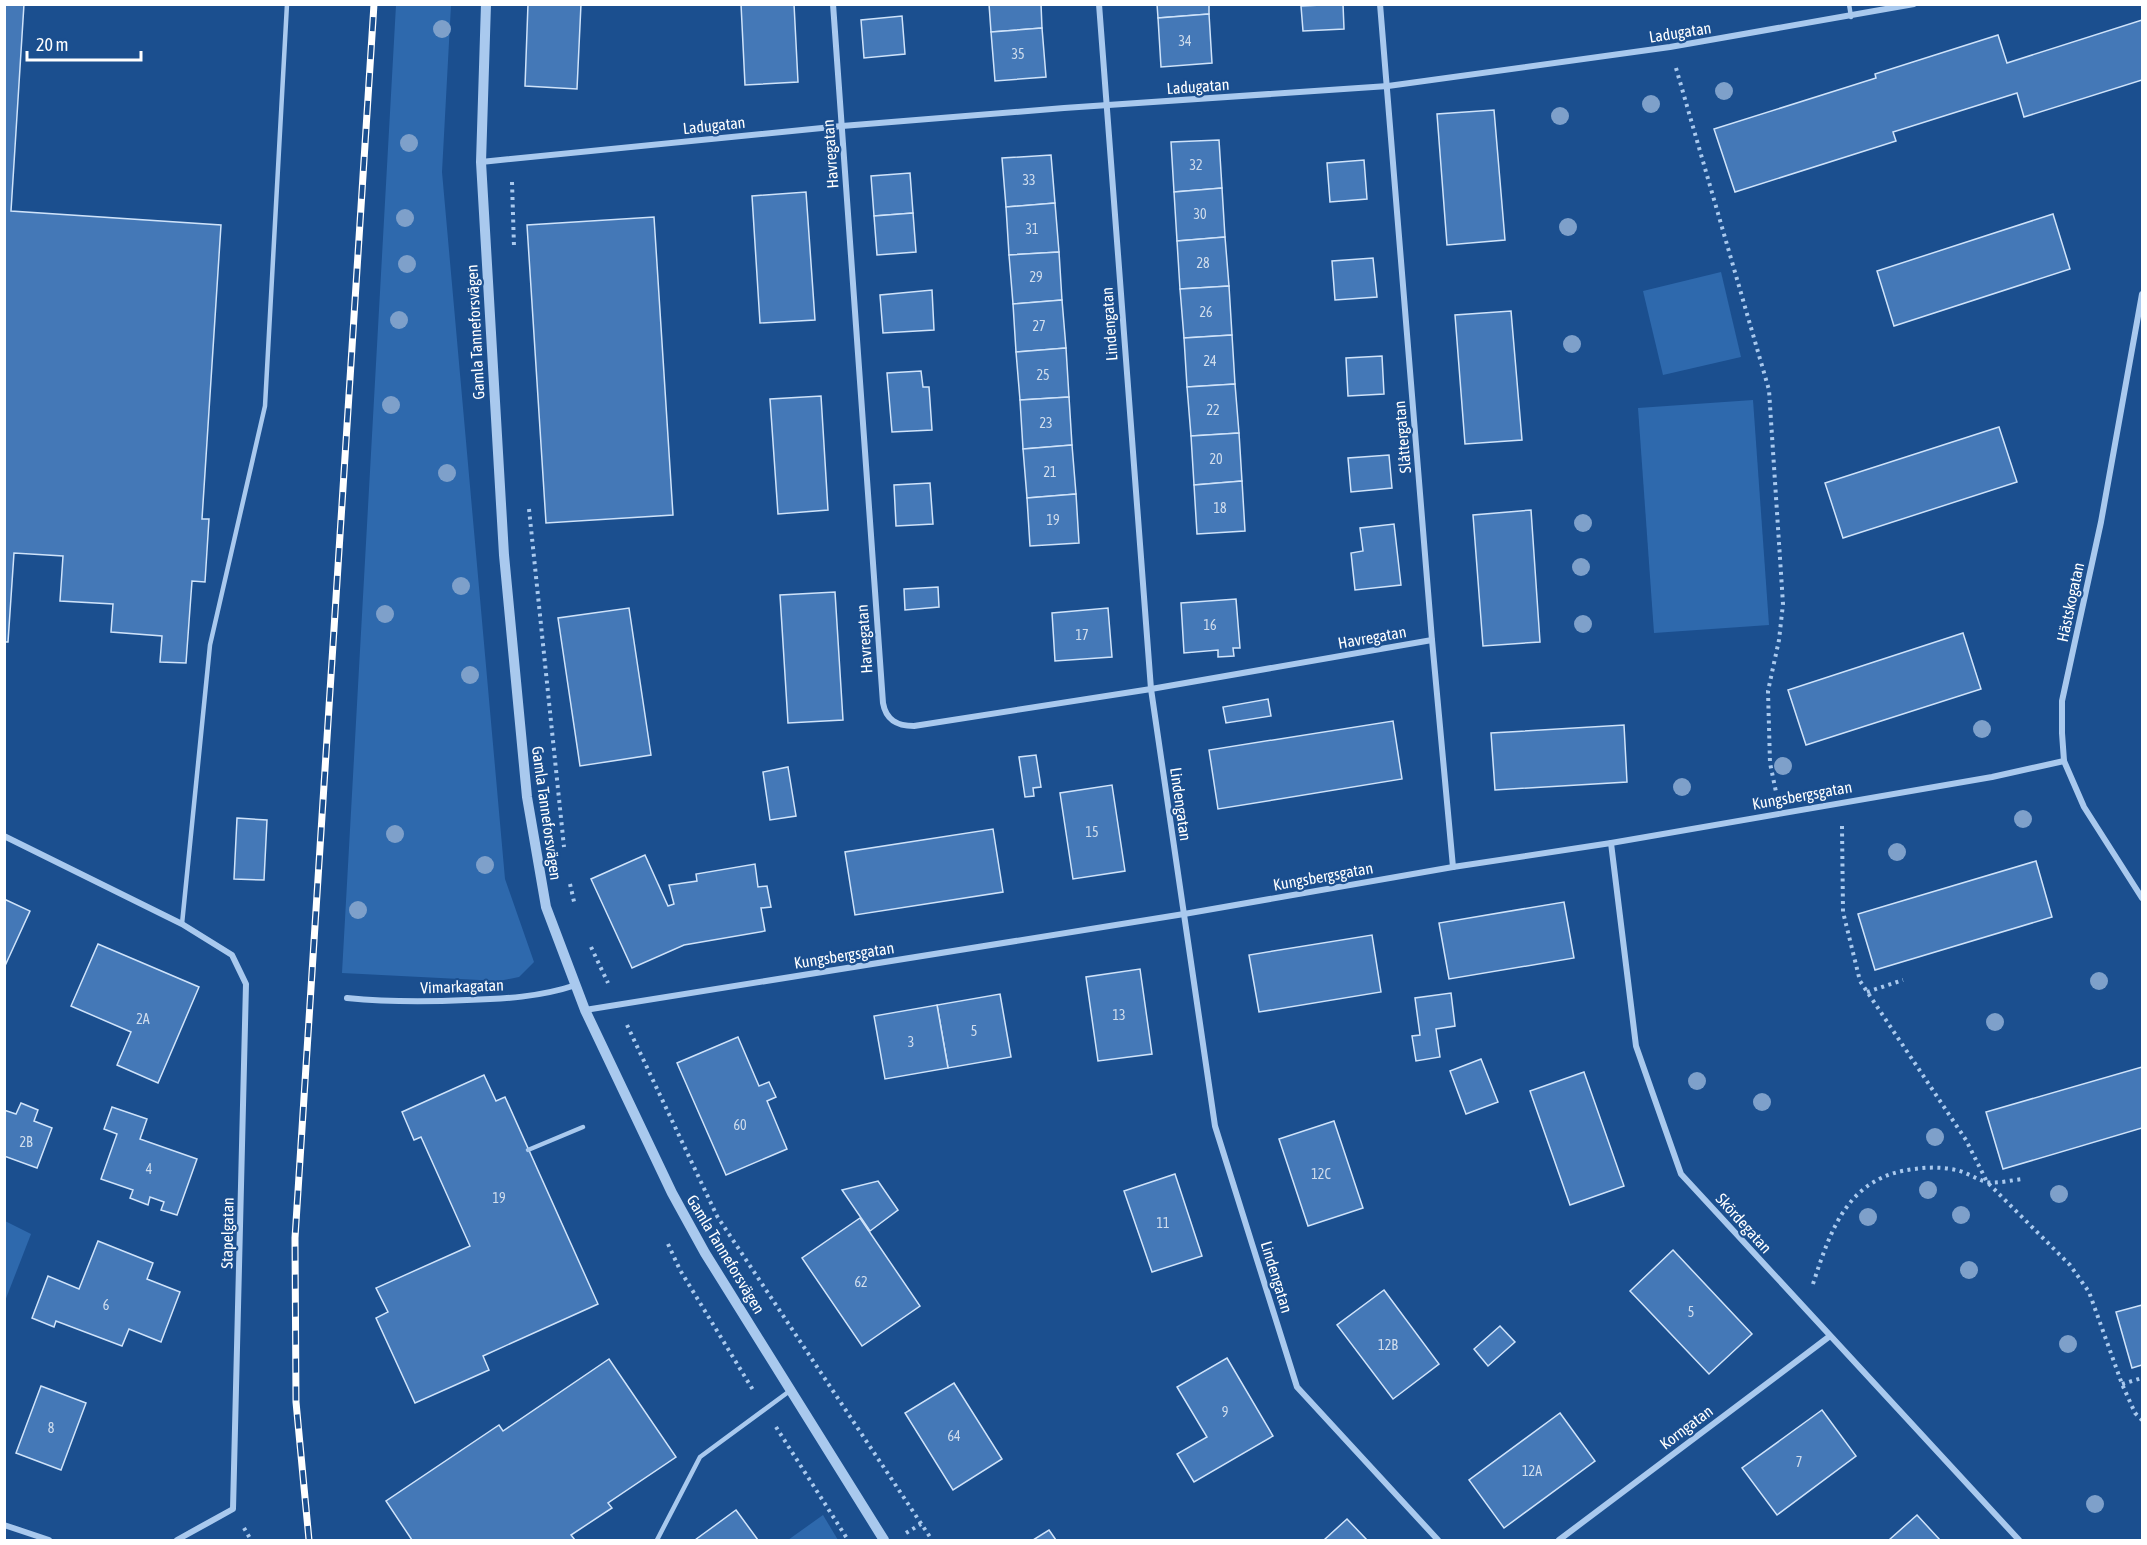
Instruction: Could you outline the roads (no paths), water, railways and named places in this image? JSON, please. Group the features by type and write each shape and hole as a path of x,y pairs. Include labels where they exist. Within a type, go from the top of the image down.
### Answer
{"street":[{"name":"Gamla Tanneforsvägen","path":"486,4 481,162 504,555 527,797 546,907 585,1010 672,1193 705,1253 884,1540"},
{"name":"Havregatan","path":"833,4 885,712 891,720 902,726 914,726 1151,689 1432,640"},
{"name":"Lindengatan","path":"1099,4 1151,689 1215,1126 1297,1387 1438,1540"},
{"name":"Slåttergatan","path":"1380,4 1453,867"},
{"name":"Ladugatan","path":"481,162 842,126 1388,86 1670,47 1851,17 1914,4"},
{"name":"Hästskogatan","path":"2142,294 2101,522 2062,701 2064,761 2084,807 2142,898"},
{"name":"Kungsbergsgatan","path":"585,1010 1611,843 1992,777 2064,761"},
{"path":"4,836 182,924"},
{"name":"Skördegatan","path":"1611,843 1636,1046 1681,1174 2019,1540"},
{"name":"Stapelgatan","path":"177,1540 233,1509 246,984 232,955 182,924"},
{"name":"Vimarkagatan","path":"347,998 379,1001 495,999 553,993 576,985"},
{"name":"Korngatan","path":"1559,1540 1830,1336"},
{"path":"4,1525 50,1540"}],"lane":[{"path":"182,924 210,645 265,406 287,4"},
{"path":"1849,4 1851,17"},
{"path":"528,1150 583,1127"},
{"path":"657,1540 700,1457 791,1390"}],"railway":[{"path":"309,1540 296,1402 295,1238 374,4"}]}
